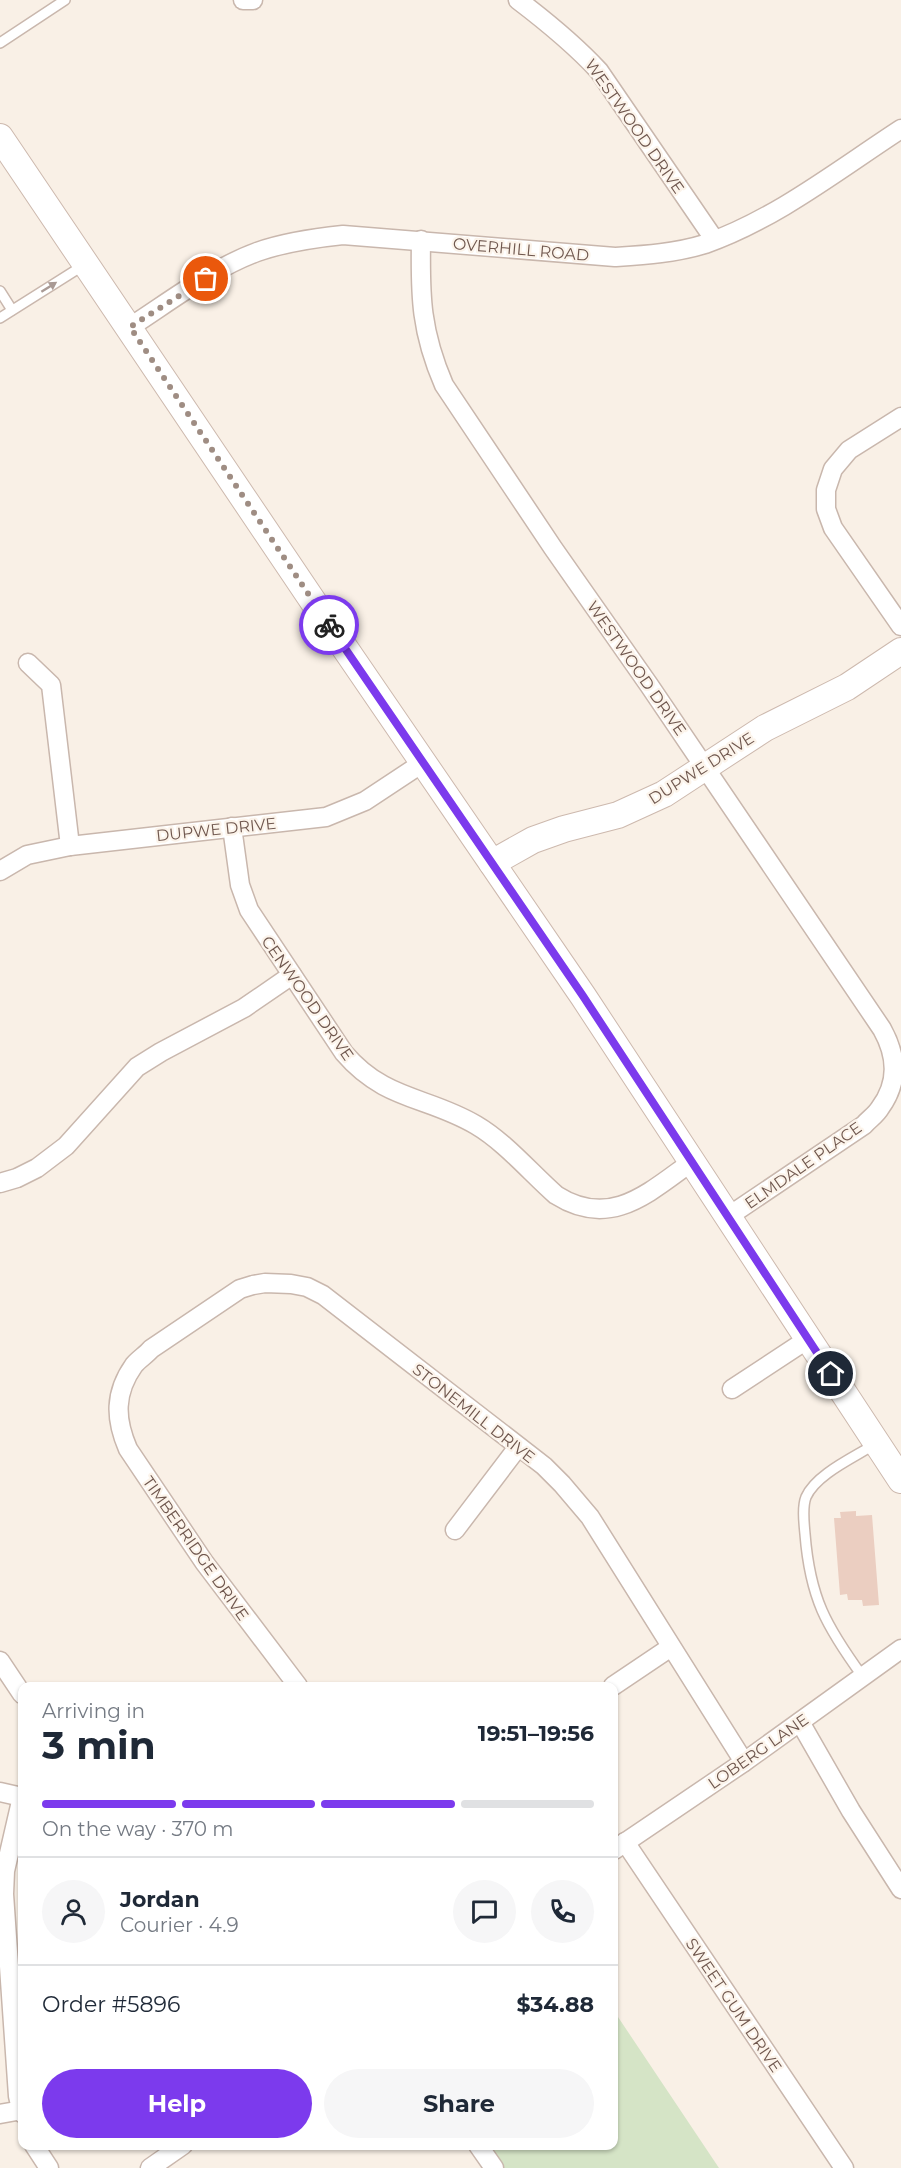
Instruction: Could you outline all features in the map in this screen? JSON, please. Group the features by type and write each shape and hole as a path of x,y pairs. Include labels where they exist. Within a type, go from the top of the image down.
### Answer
{"street":[{"path":"243,0 253,0"},
{"name":"WESTWOOD DRIVE","path":"518,0 559,33 599,71 714,239"},
{"name":"OVERHILL ROAD","path":"130,327 225,267 257,252 307,239 343,235 615,257 675,251 714,239 761,220 901,129"},
{"path":"3,147 130,327 320,612 693,1161 901,1480"},
{"name":"WESTWOOD DRIVE","path":"421,240 420,286 425,330 432,358 444,385 882,1029 891,1045 897,1082"},
{"path":"901,417 849,450 833,469 826,490 826,508 833,528 901,626"},
{"name":"DUPWE DRIVE","path":"492,863 533,840 627,811 664,795 765,728 847,687 901,651"},
{"path":"28,663 51,685 70,846"},
{"name":"DUPWE DRIVE","path":"0,871 27,855 70,846 326,817 365,801 423,762"},
{"name":"CENWOOD DRIVE","path":"232,827 240,885 249,910 344,1053 369,1078 395,1093 477,1126 556,1195 585,1209 622,1206 637,1200 693,1161"},
{"path":"0,1183 37,1168 66,1146 137,1067 244,1008 292,975"},
{"name":"ELMDALE PLACE","path":"729,1216 864,1125 881,1107 891,1088 897,1082"},
{"name":"STONEMILL DRIVE","path":"119,1400 123,1385 139,1359 240,1289 265,1283 291,1284 307,1287 323,1295 550,1472 590,1517 744,1762"},
{"path":"732,1389 808,1339"},
{"name":"TIMBERRIDGE DRIVE","path":"119,1400 120,1430 128,1449 204,1562 295,1682"},
{"path":"455,1530 518,1447"},
{"path":"618,1683 671,1647"},
{"name":"LOBERG LANE","path":"619,1846 744,1762 901,1649"},
{"path":"0,1662 18,1688"},
{"path":"800,1722 851,1811 901,1890"},
{"path":"0,1792 18,1796"},
{"path":"18,1814 5,1870 4,1894 5,1982 18,2096"},
{"name":"SWEET GUM DRIVE","path":"619,1846 844,2168"},
{"path":"0,2114 18,2112"},
{"path":"37,2150 49,2168"},
{"path":"150,2168 176,2150"},
{"path":"481,2150 494,2168"}],"lane":[{"path":"0,43 65,0"},
{"path":"0,318 86,263"},
{"path":"0,291 12,310"},
{"path":"863,1677 823,1617 807,1558 804,1521 806,1497 820,1478 877,1443"}],"green space":[{"path":"618,2017 719,2168 502,2168 489,2150 618,2150"}],"building":[{"path":"856,1511 856,1516 872,1515 879,1605 863,1606 862,1600 848,1600 847,1594 840,1595 834,1518 841,1518 840,1512"}],"way so far":[{"path":"206,279 130,327 329,625"}],"route":[{"path":"329,625 583,996 831,1374"}]}
